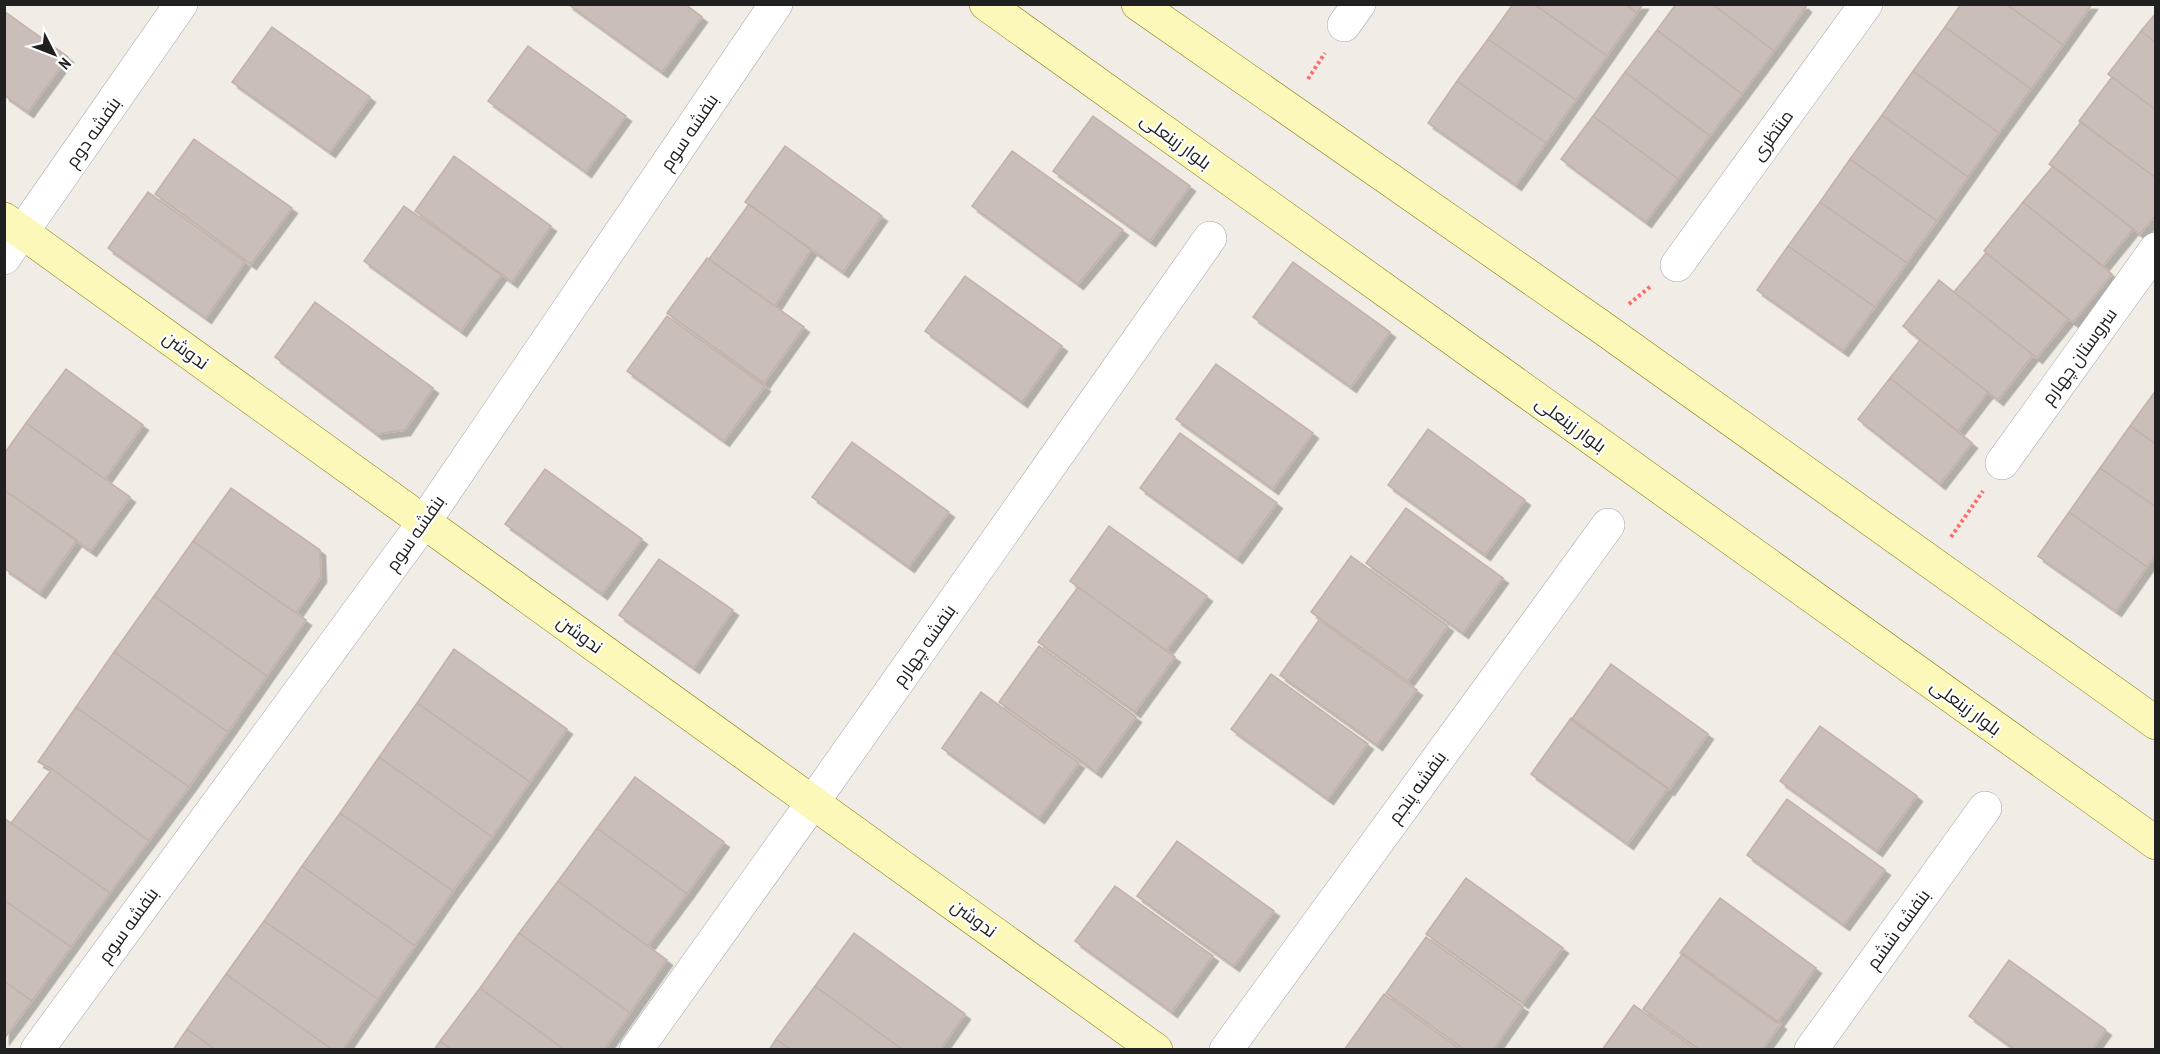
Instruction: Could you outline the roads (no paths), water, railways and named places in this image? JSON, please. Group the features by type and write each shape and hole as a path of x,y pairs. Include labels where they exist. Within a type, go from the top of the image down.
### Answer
{"main road":[{"name":"بلوار زینعلی","path":"986,4 2156,843"},
{"path":"1138,4 1600,326 1934,562 2156,723"},
{"name":"ندوشن","path":"14,225 1156,1050"}],"street":[{"name":"بنفشه دوم","path":"4,258 14,225 181,4"},
{"name":"بنفشه سوم","path":"37,1050 424,522 776,4"},
{"name":"منتظری","path":"1677,265 1866,4"},
{"name":"بنفشه چهارم","path":"636,1050 1210,238"},
{"name":"سروستان چهارم","path":"2002,463 2156,249"},
{"name":"بنفشه پنجم","path":"1226,1050 1608,525"},
{"name":"بنفشه ششم","path":"1811,1050 1984,808"}]}
